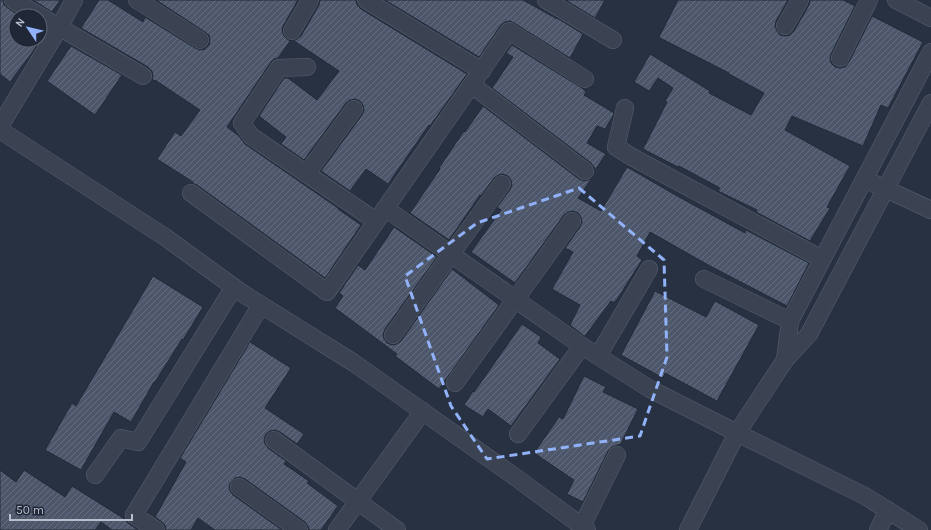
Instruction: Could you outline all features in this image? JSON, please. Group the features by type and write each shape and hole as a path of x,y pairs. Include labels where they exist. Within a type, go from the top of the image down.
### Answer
{"street":[{"path":"13,0 26,8"},
{"path":"0,126 59,28 74,0"},
{"path":"137,0 200,40"},
{"path":"292,31 310,0"},
{"path":"366,0 482,71"},
{"path":"546,0 614,40"},
{"path":"785,26 800,0"},
{"path":"840,58 869,0"},
{"path":"896,0 931,18"},
{"path":"48,21 143,76"},
{"path":"191,193 327,292 509,32 585,79"},
{"path":"784,360 790,321 931,52"},
{"path":"307,67 279,68 242,123 251,136 307,173 450,254 582,346 650,389 865,496 918,530"},
{"path":"472,85 585,171"},
{"path":"688,530 736,433 784,360 810,334 931,103"},
{"path":"307,173 354,108"},
{"path":"625,108 616,147 639,161 822,259"},
{"path":"0,130 165,237 261,305 354,363 518,479 584,528 617,455"},
{"path":"864,179 931,210"},
{"path":"393,335 502,184"},
{"path":"455,383 572,221"},
{"path":"598,356 649,270"},
{"path":"704,279 790,321"},
{"path":"95,475 121,438 138,442 234,287"},
{"path":"156,530 134,515 261,305"},
{"path":"518,434 582,346"},
{"path":"337,530 423,411"},
{"path":"274,440 397,530"},
{"path":"239,488 299,530"},
{"path":"878,530 888,510"}],"highlighted area":[{"path":"579,188 664,260 667,357 640,436 487,459 451,406 405,276 477,223"}],"building":[{"path":"0,0 3,0 4,5 8,8 8,48 35,48 10,82 0,74"},
{"path":"33,0 60,0 52,12 48,8"},
{"path":"99,0 108,0 143,22 145,17 200,50 205,49 209,45 209,35 156,0 298,0 283,26 282,31 284,36 290,41 278,58 271,62 227,127 239,136 245,144 361,225 325,278 197,185 192,183 193,182 157,159 175,132 181,136 200,110 152,79 152,71 148,67 81,28"},
{"path":"320,0 356,0 357,5 361,9 467,74 388,184 366,169 350,191 321,171 362,115 364,110 360,101 355,99 346,103 304,160 281,144 286,137 259,116 284,78 288,78 317,100 339,71 294,41 301,36 319,5"},
{"path":"385,0 523,0 583,34 570,58 514,23 510,21 505,22 501,25 479,57"},
{"path":"567,0 605,0 595,18"},
{"path":"678,0 788,0 776,21 775,26 780,35 785,36 790,35 794,31 809,5 810,0 843,0 855,6 831,54 831,63 835,67 840,68 845,67 849,62 872,16 923,42 888,108 881,105 863,146 792,116 785,130 850,166 827,207 830,208 810,241 756,212 757,210 718,191 720,188 643,149 667,102 665,101 673,88 658,78 649,91 634,82 650,54 710,91 709,93 751,115 764,93 659,37"},
{"path":"512,45 582,88 586,92 584,95 614,113 605,129 597,126 587,143 606,154 595,170 591,163 492,88 513,57 506,53"},
{"path":"71,46 122,75 95,115 47,81"},
{"path":"483,106 579,179 584,181 592,178 578,198 601,211 627,167 745,233 746,230 809,263 787,306 710,266 650,232 637,256 642,260 616,301 614,303 611,301 584,336 570,325 580,305 552,289 573,252 565,248 582,222 578,213 573,211 564,215 515,283 471,252 501,210 497,207 512,185 508,176 503,174 494,178 481,196 480,195 449,240 410,213 464,131 465,132"},
{"path":"394,227 437,257 385,329 383,334 387,343 392,345 401,341 452,269 499,305 439,389 395,356 397,354 335,308 343,296 339,293 358,265 365,270"},
{"path":"153,276 203,307 183,340 182,339 154,382 131,422 114,412 81,470 45,450 72,403 76,406"},
{"path":"655,291 706,317 715,301 759,325 717,401 665,373 663,378 621,355"},
{"path":"522,324 541,337 538,343 560,359 511,426 488,409 483,417 464,405"},
{"path":"250,342 291,368 265,408 304,434 297,444 280,432 275,430 270,431 266,434 264,439 265,444 268,448 286,461 284,464 309,481 307,483 338,506 321,530 309,530 305,522 245,479 240,477 235,478 229,486 233,495 282,530 215,530 198,518 191,530 166,530 165,525 155,517 186,462 180,458"},
{"path":"584,376 606,387 603,392 638,409 620,445 618,444 612,447 608,451 583,502 567,494 574,480 534,453 559,417 563,419"},
{"path":"0,470 16,482 24,470 65,497 72,486 123,518 138,530 112,530 101,522 95,530 0,530"}]}
